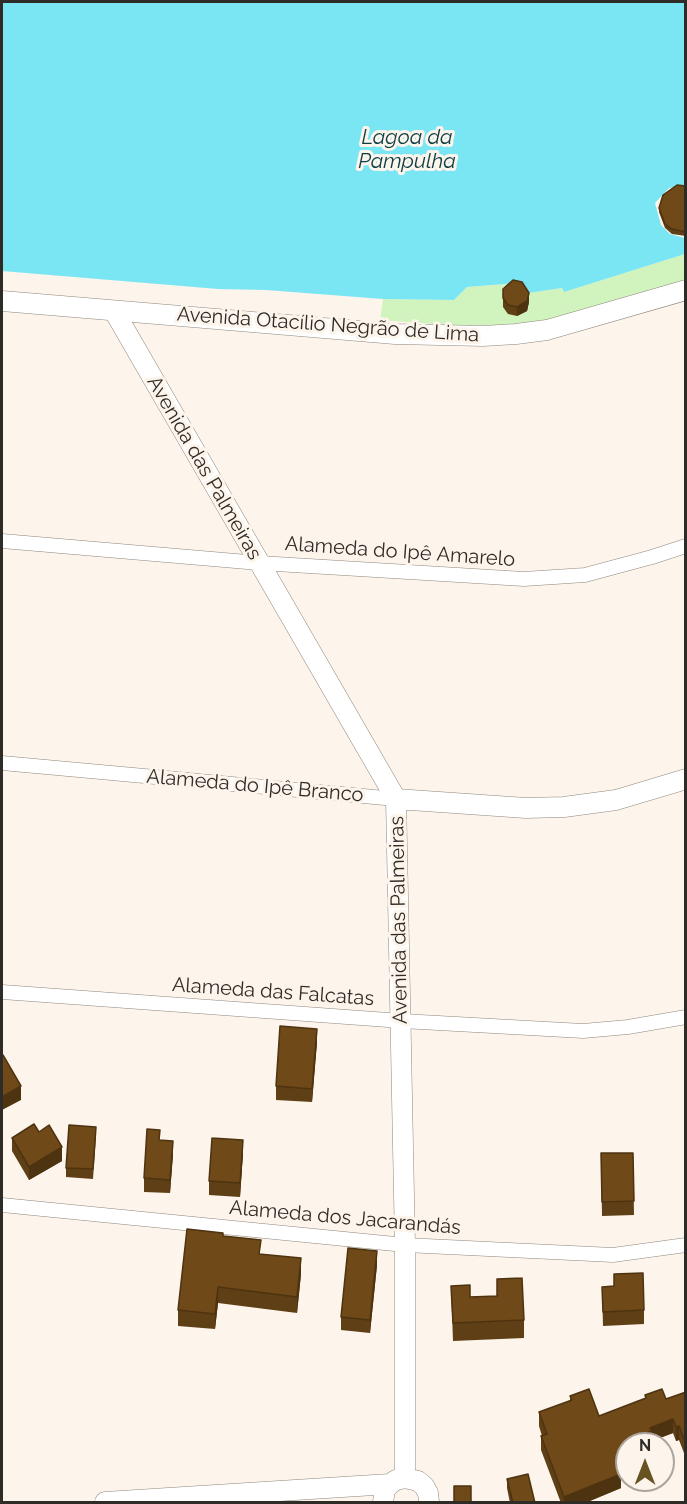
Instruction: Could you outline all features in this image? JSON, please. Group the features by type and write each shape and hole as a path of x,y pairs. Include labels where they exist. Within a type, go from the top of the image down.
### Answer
{"street":[{"name":"Avenida Otacílio Negrão de Lima","path":"2,301 437,336 494,335 548,330 686,290"},
{"name":"Avenida das Palmeiras","path":"114,310 396,799 405,1245 404,1481"},
{"name":"Alameda do Ipê Amarelo","path":"2,541 259,563 501,579 546,579 602,571 686,546"},
{"name":"Alameda do Ipê Branco","path":"3,760 396,799 526,808 564,807 616,800 686,779"},
{"name":"Alameda das Falcatas","path":"2,992 402,1021 583,1031 628,1027 686,1017"},
{"name":"Alameda dos Jacarandás","path":"3,1202 405,1245 613,1255 686,1245"},
{"path":"383,1503 386,1490 404,1481"},
{"path":"105,1503 404,1481 428,1493 429,1503"}],"green space":[{"path":"685,254 685,285 611,310 522,325 448,325 380,320 383,299 454,300 467,287 519,283 528,293 562,288 564,292"}],"water":[{"name":"Lagoa da Pampulha","path":"2,2 685,2 685,186 669,188 655,203 661,225 670,234 685,238 685,254 564,292 562,288 528,293 518,283 467,287 454,300 383,299 266,290 218,289 2,271"}],"building":[{"path":"677,185 686,186 686,232 672,229 665,224 659,208 663,195"},
{"path":"513,280 522,282 529,293 527,301 517,307 508,305 503,298 503,289"},
{"path":"280,1026 317,1029 312,1089 276,1086"},
{"path":"2,1056 21,1086 2,1097"},
{"path":"34,1124 39,1132 49,1125 62,1147 29,1167 12,1138"},
{"path":"69,1125 96,1127 93,1169 66,1168"},
{"path":"147,1129 160,1130 159,1140 173,1141 170,1180 144,1178"},
{"path":"212,1138 243,1140 240,1183 209,1181"},
{"path":"601,1153 633,1153 634,1201 602,1202"},
{"path":"187,1229 261,1240 259,1254 301,1258 297,1297 218,1287 215,1314 178,1310"},
{"path":"348,1248 377,1251 370,1320 341,1317"},
{"path":"643,1273 644,1310 603,1312 602,1287 614,1286 614,1274"},
{"path":"522,1278 524,1320 453,1323 451,1286 470,1285 470,1297 497,1296 497,1279"},
{"path":"589,1389 599,1416 646,1398 645,1395 662,1389 666,1399 686,1392 686,1438 684,1439 679,1426 676,1427 673,1419 650,1428 652,1431 649,1432 615,1432 615,1476 564,1497 541,1436 547,1434 539,1412 572,1400 570,1396"},
{"path":"528,1474 535,1503 513,1503 507,1479"},
{"path":"454,1486 471,1486 471,1503 454,1503"}]}
